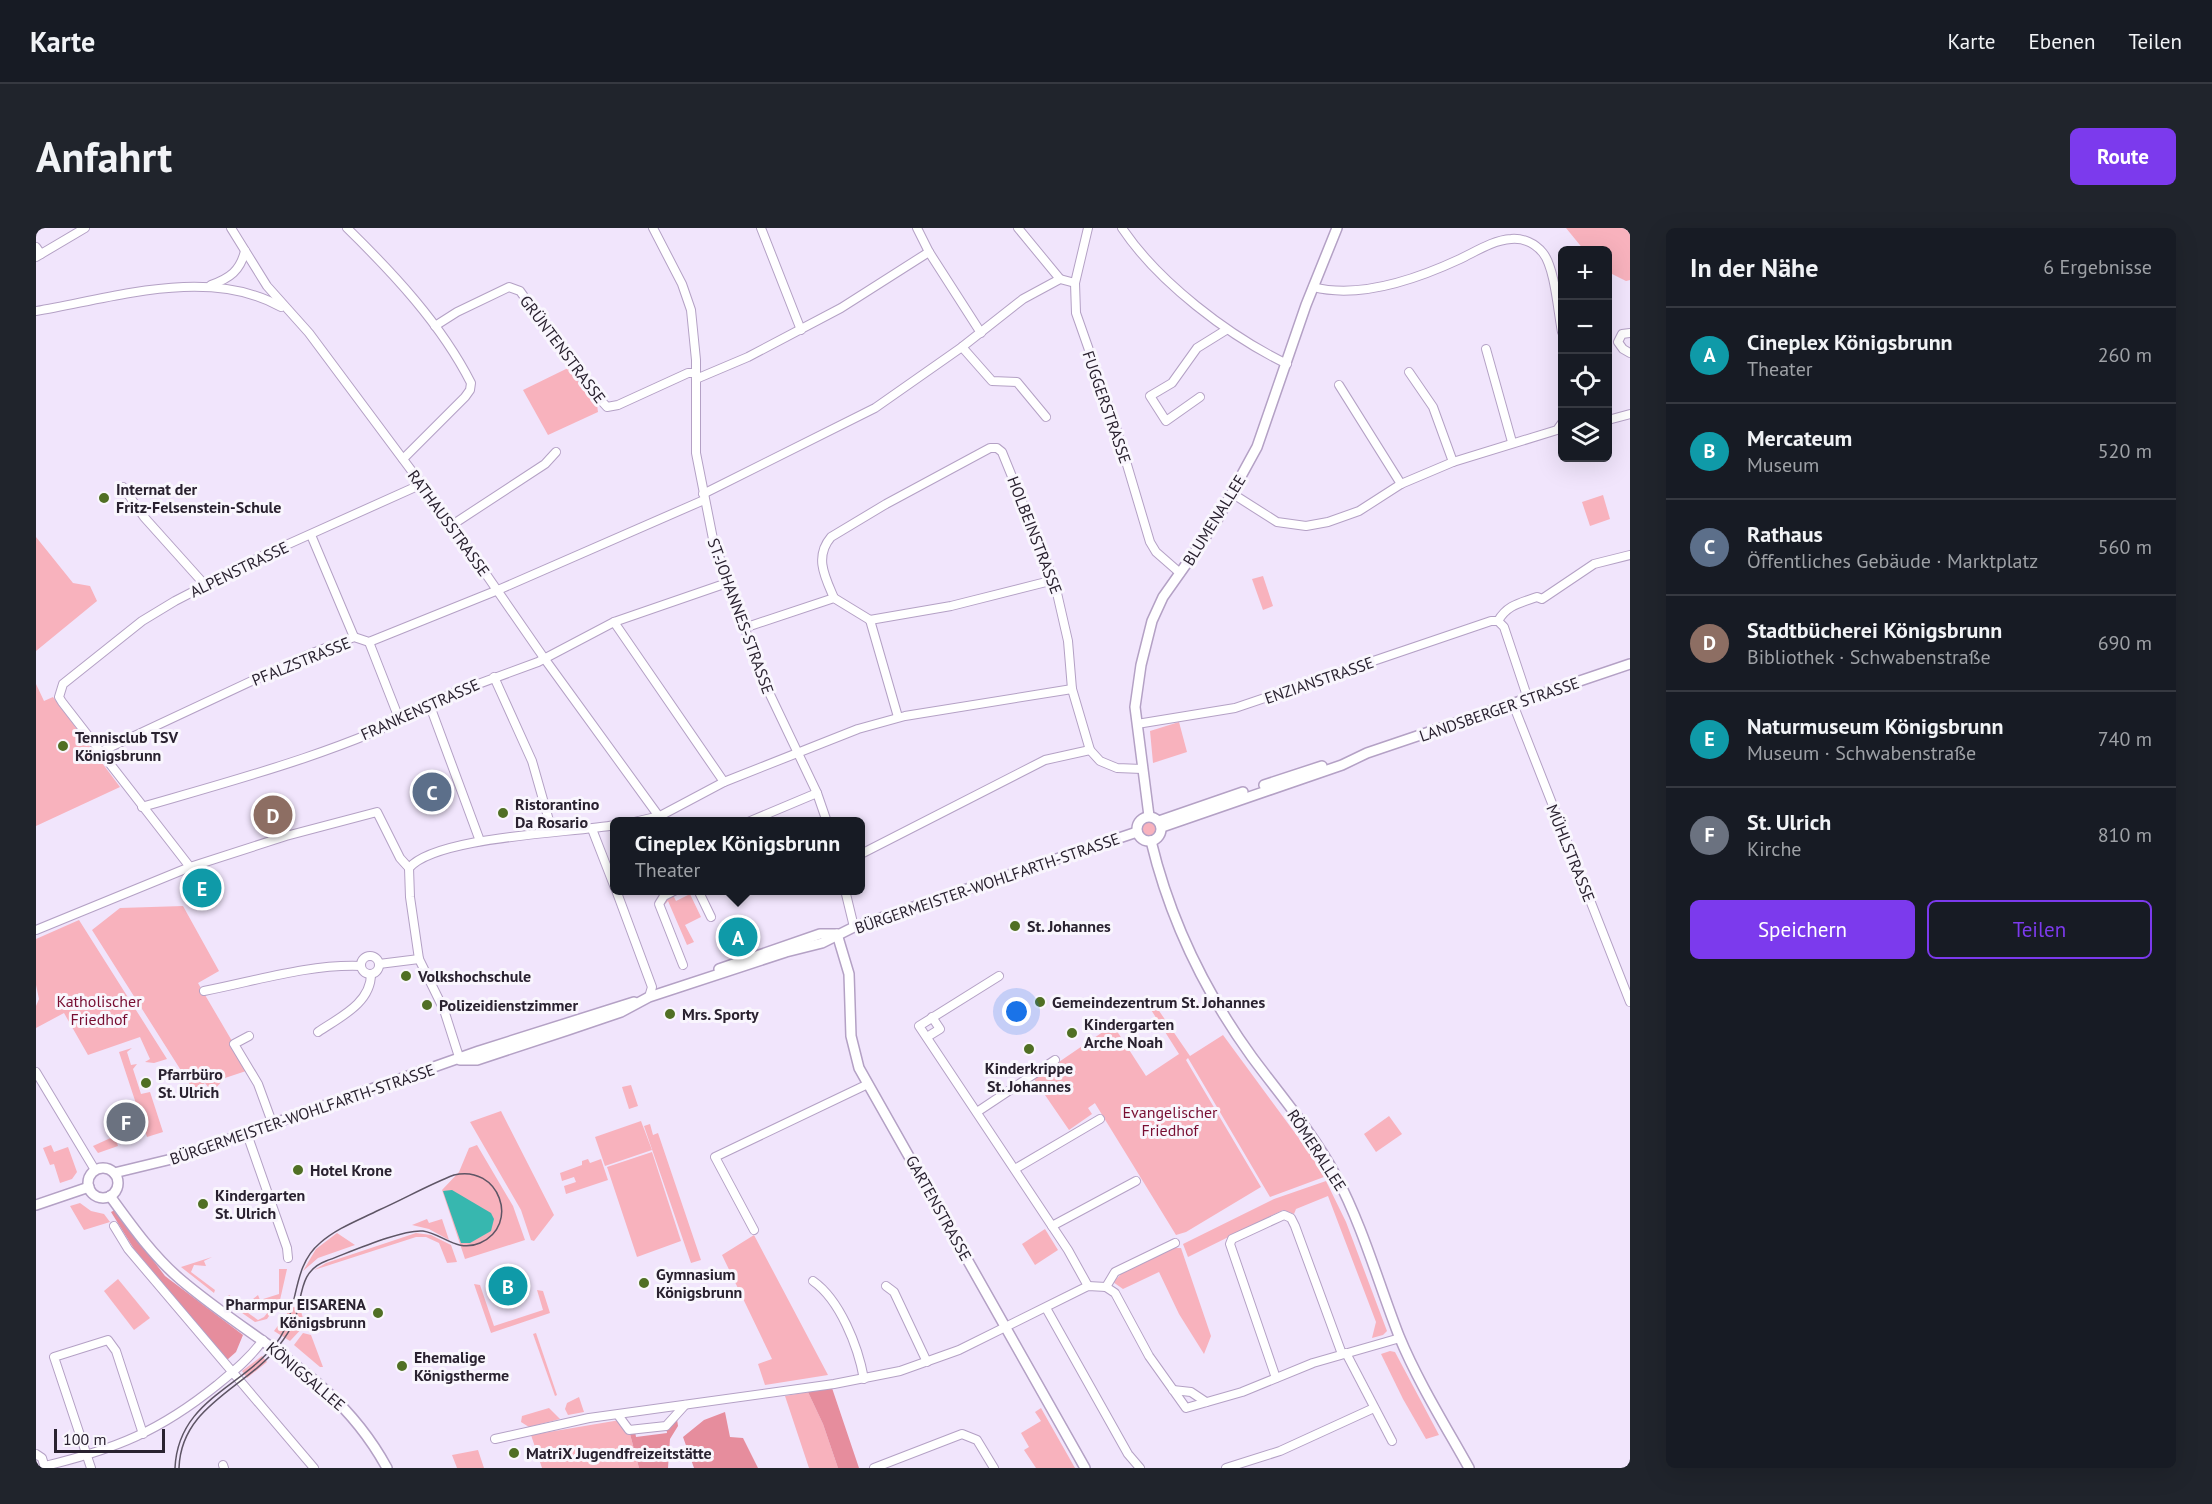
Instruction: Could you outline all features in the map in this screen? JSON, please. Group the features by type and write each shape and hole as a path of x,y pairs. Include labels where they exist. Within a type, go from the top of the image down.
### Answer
{"street":[{"path":"36,247 39,256 86,228"},
{"path":"347,228 405,289 435,326 467,376 470,390 403,459"},
{"name":"ST.-JOHANNES-STRASSE","path":"653,228 688,298 694,330 696,376 694,432 703,497 727,583 770,697 799,754 825,817"},
{"path":"761,228 801,330"},
{"path":"917,228 929,252 981,333"},
{"path":"1018,228 1060,279 1075,283"},
{"name":"FUGGERSTRASSE","path":"1088,228 1075,283 1079,324 1114,421 1149,542 1156,552 1180,573"},
{"path":"1122,228 1148,262 1226,330 1287,364"},
{"name":"BLUMENALLEE","path":"1149,816 1137,724 1138,681 1152,621 1163,597 1233,494 1257,447 1313,287 1337,228"},
{"name":"RATHAUSSTRASSE","path":"234,229 267,286 286,310 309,333 422,484 660,817"},
{"path":"1313,287 1343,291 1390,283 1445,266 1499,242 1517,239 1532,243 1548,260 1558,308"},
{"path":"209,286 236,272 242,264 245,250"},
{"path":"696,376 706,377 801,330 841,308 929,252"},
{"name":"PFALZSTRASSE","path":"100,752 305,656 354,637 369,642 498,590 703,497 870,412 981,333 1023,299 1060,279"},
{"path":"36,311 154,291 209,286 259,296 286,310"},
{"name":"GRÜNTENSTRASSE","path":"435,326 468,306 509,286 520,291 587,385 607,407 618,405 688,373 696,376"},
{"path":"1200,397 1166,421 1150,396 1172,383 1197,348 1226,330"},
{"path":"1630,333 1622,334 1618,342 1630,353"},
{"path":"962,347 992,381 1017,382 1046,417"},
{"path":"1486,349 1512,442"},
{"path":"1408,372 1433,407 1453,462"},
{"path":"1339,385 1401,484"},
{"path":"1612,419 1630,414"},
{"path":"1233,494 1277,522 1306,526 1328,522 1359,511 1401,484 1453,462 1558,429"},
{"name":"HOLBEINSTRASSE","path":"834,598 821,560 823,549 831,537 886,504 990,448 997,448 1002,452 1054,580 1068,641 1072,689 1090,750"},
{"path":"452,525 545,464 556,452"},
{"name":"ALPENSTRASSE","path":"100,752 59,697 60,690 70,679 142,621 205,585 422,484"},
{"path":"123,487 144,517 205,585"},
{"path":"311,535 354,637"},
{"name":"ENZIANSTRASSE","path":"1137,724 1235,708 1478,624 1498,621 1506,609 1511,606 1537,597 1542,599 1594,564 1630,555"},
{"path":"744,628 834,598 870,620 950,607 1054,580"},
{"name":"FRANKENSTRASSE","path":"142,807 275,767 400,721 430,706 432,701 544,658 614,622 727,583"},
{"path":"870,620 898,717"},
{"path":"1498,621 1504,627 1528,699"},
{"path":"614,622 724,782"},
{"path":"369,642 400,721"},
{"name":"LANDSBERGER STRASSE","path":"1160,824 1342,765 1367,753 1630,664"},
{"path":"494,677 532,761 552,831"},
{"path":"664,817 724,782 858,729 898,717 1072,689"},
{"name":"MÜHLSTRASSE","path":"1513,704 1630,1002"},
{"path":"430,706 480,842"},
{"path":"865,852 1045,760 1090,750 1100,761 1114,767 1142,769"},
{"path":"100,752 190,867"},
{"path":"760,817 817,794"},
{"path":"36,930 190,867 286,836 377,812 400,858 409,868"},
{"path":"1149,816 1160,824 1160,835 1151,841"},
{"name":"BÜRGERMEISTER-WOHLFARTH-STRASSE","path":"1149,816 1139,821 1137,832 1141,838 1151,841"},
{"path":"460,1060 444,1010 419,959 409,890 409,868 413,863 429,857 480,842 552,831 610,826"},
{"path":"592,829 610,876"},
{"name":"BÜRGERMEISTER-WOHLFARTH-STRASSE","path":"95,1170 105,1168 114,1173 144,1168 489,1052 614,1007 639,1002 661,988 837,934 1137,832"},
{"name":"RÖMERALLEE","path":"1151,841 1169,905 1198,970 1238,1037 1318,1146 1335,1174 1359,1224 1400,1338 1469,1468"},
{"path":"617,895 652,987 649,997"},
{"path":"668,895 662,898 659,904 683,965"},
{"path":"700,895 711,917"},
{"path":"846,895 854,927"},
{"name":"GARTENSTRASSE","path":"837,934 849,974 854,1053 868,1084 897,1131 1085,1468"},
{"path":"369,956 377,959 379,964 376,972 371,974 363,971 361,966 364,958 369,956"},
{"path":"379,964 419,959"},
{"path":"204,991 262,980 290,971 361,966"},
{"path":"318,1032 364,999 371,987 371,974"},
{"path":"999,976 919,1026 1015,1169 1088,1286"},
{"path":"927,1037 940,1029 932,1017"},
{"path":"249,1036 234,1044 258,1084 273,1125"},
{"path":"976,1112 1055,1060"},
{"path":"36,1072 95,1170 89,1177 89,1187 98,1197 110,1196"},
{"path":"754,1230 715,1158 868,1084"},
{"path":"1015,1169 1100,1119"},
{"path":"247,1134 287,1248 288,1258"},
{"name":"BÜRGERMEISTER-WOHLFARTH-STRASSE","path":"110,1196 118,1183 144,1168"},
{"path":"114,1173 118,1183"},
{"path":"1052,1226 1136,1180"},
{"path":"36,1205 89,1187"},
{"name":"KÖNIGSALLEE","path":"110,1196 166,1266 295,1363 340,1402 374,1445 387,1468"},
{"path":"1276,1378 1230,1244 1232,1239 1284,1215 1291,1218 1344,1353 1392,1441"},
{"path":"114,1226 128,1249 314,1468"},
{"path":"1106,1287 1115,1272 1174,1243"},
{"path":"813,1281 825,1289 837,1310 852,1339 864,1379"},
{"path":"886,1286 894,1292 927,1362"},
{"path":"495,1439 566,1422 864,1379 927,1362 1006,1328 1088,1286 1106,1287 1124,1305 1144,1348 1186,1408 1233,1395 1344,1353 1400,1338"},
{"path":"1046,1308 1128,1454 1140,1468"},
{"path":"91,1468 54,1357 108,1340 116,1351 143,1434"},
{"path":"36,1454 42,1458 45,1467 86,1456 143,1434 191,1406 253,1354 263,1340"},
{"path":"1173,1390 1191,1392 1206,1402"},
{"path":"618,1415 629,1430 666,1426 685,1406"},
{"path":"1226,1468 1280,1451 1374,1408"},
{"path":"874,1468 894,1464 962,1434 977,1440 994,1468"}],"green space":[{"path":"1566,228 1630,228 1630,280 1626,281 1612,274 1612,246 1581,246"},
{"path":"568,368 597,405 598,412 548,435 523,390"},
{"path":"1603,495 1610,519 1590,526 1582,502"},
{"path":"36,537 73,583 90,586 97,601 36,651"},
{"path":"1263,576 1273,606 1263,610 1252,579"},
{"name":"Tennisclub TSV Königsbrunn","path":"36,684 44,701 53,697 120,787 36,826"},
{"path":"1179,722 1187,752 1153,763 1150,731"},
{"path":"1149,821 1155,823 1157,829 1155,835 1149,837 1143,835 1141,829 1143,823"},
{"path":"673,895 676,901 690,895 701,917 685,925 694,942 687,945 668,901 663,906 666,898"},
{"path":"183,906 219,971 198,983 249,1070 225,1078 212,1092 205,1083 194,1091 92,930 120,908"},
{"name":"Katholischer Friedhof","path":"79,920 167,1059 154,1063 145,1062 150,1059 140,1037 88,1055 64,1013 36,1028 36,1006 39,999 36,985 36,939"},
{"name":"Evangelischer Friedhof","path":"1153,1002 1190,1056 1223,1035 1309,1152 1324,1177 1270,1197 1188,1058 1186,1060 1261,1187 1186,1232 1176,1235 1095,1103 1088,1108 1092,1114 1069,1130 1034,1079 1113,1025 1146,1076 1179,1054 1148,1005"},
{"path":"132,1048 127,1052 131,1065 137,1064 133,1069 141,1094 150,1092 163,1132 147,1137 119,1052"},
{"path":"631,1085 638,1106 629,1109 622,1087"},
{"path":"501,1111 554,1215 534,1241 531,1240 521,1210 470,1122"},
{"path":"1389,1116 1402,1134 1376,1152 1364,1134"},
{"path":"641,1121 652,1150 605,1166 595,1137"},
{"path":"650,1124 653,1135 658,1133 701,1260 691,1263 644,1126"},
{"path":"115,1136 118,1146 98,1153 93,1146"},
{"path":"51,1145 54,1152 68,1147 77,1172 72,1179 60,1183 54,1164 50,1165 43,1148"},
{"path":"477,1145 513,1206 525,1240 465,1259 442,1190 459,1172 469,1148"},
{"path":"652,1152 681,1241 637,1257 607,1167"},
{"path":"588,1159 590,1163 601,1159 608,1180 566,1194 564,1186 576,1182 574,1177 562,1181 560,1173 582,1165 582,1161"},
{"path":"1326,1181 1346,1222 1387,1331 1383,1335 1372,1338 1376,1322 1328,1196 1296,1209 1294,1214 1283,1210 1188,1257 1183,1244 1274,1199"},
{"path":"80,1203 91,1211 104,1214 110,1222 84,1230 70,1206"},
{"path":"427,1219 429,1223 442,1219 449,1240 429,1229 412,1225"},
{"path":"1045,1229 1058,1250 1035,1265 1022,1244"},
{"path":"337,1233 355,1245 318,1258 303,1271 316,1249"},
{"path":"416,1233 431,1235 451,1245 457,1262 447,1263 439,1243 426,1237 416,1237 314,1270 326,1263"},
{"path":"754,1235 828,1375 765,1385 758,1364 772,1359 722,1255"},
{"path":"1173,1248 1181,1248 1211,1336 1204,1354 1179,1314 1159,1272 1123,1289 1113,1282 1122,1273"},
{"path":"212,1257 204,1261 206,1266 194,1265 191,1272 215,1290 214,1293 181,1267"},
{"path":"279,1269 287,1269 280,1300 267,1319 255,1322 225,1301 229,1295 233,1298 231,1301 258,1320 264,1317 272,1307 260,1301 257,1304 253,1299 258,1295 260,1300 279,1294"},
{"path":"118,1279 150,1318 134,1330 104,1291"},
{"path":"474,1284 480,1285 494,1326 543,1310 537,1290 543,1291 550,1313 491,1333"},
{"path":"292,1307 300,1308 305,1325 290,1341 274,1331"},
{"path":"303,1333 311,1335 323,1367 320,1367 294,1345"},
{"path":"536,1333 557,1395 555,1396 533,1334"},
{"path":"1395,1352 1439,1435 1426,1439 1381,1354"},
{"path":"262,1356 267,1362 247,1378 242,1371"},
{"path":"808,1392 823,1424 838,1468 809,1468 785,1396"},
{"path":"579,1397 584,1412 568,1415 565,1409 567,1403"},
{"path":"549,1408 560,1419 529,1427 521,1422 522,1416"},
{"path":"1041,1408 1075,1468 1036,1468 1024,1450 1029,1447 1021,1433 1041,1421 1035,1412"},
{"path":"626,1419 639,1468 542,1468 531,1435"},
{"path":"478,1450 484,1468 457,1468 452,1455"}],"shaded area":[{"path":"452,1190 491,1213 494,1219 491,1231 470,1243 461,1243 443,1191"},
{"path":"115,1210 165,1276 243,1335 236,1352 227,1360 134,1249 111,1212"},
{"path":"508,1275 513,1276 519,1282 519,1292 513,1298 508,1299 503,1298 497,1292 496,1287 497,1282 503,1276"},
{"path":"832,1388 859,1468 838,1468 823,1424 808,1392"},
{"path":"725,1412 730,1437 743,1438 758,1468 694,1468 683,1437 704,1420"},
{"path":"673,1418 677,1419 678,1426 670,1439 668,1468 639,1468 630,1434 635,1431 636,1437 667,1433 666,1426"}],"tram line":[{"path":"175,1468 179,1445 187,1426 199,1410 247,1372 277,1342 289,1317 304,1265 310,1253 320,1243 348,1225 454,1175 470,1174 483,1178 493,1187 502,1211 500,1223 492,1234 480,1243 464,1246 430,1233 414,1231 361,1247 317,1265 306,1278 295,1319 285,1337 264,1362 202,1414 182,1447 179,1468"}],"place":[{"name":"Internat der Fritz-Felsenstein-Schule","path":"104,498"},
{"name":"Tennisclub TSV Königsbrunn","path":"63,746"},
{"name":"Rathaus","path":"432,792"},
{"name":"Ristorantino Da Rosario","path":"503,813"},
{"name":"Stadtbücherei Königsbrunn","path":"273,815"},
{"name":"Naturmuseum Königsbrunn","path":"202,888"},
{"name":"St. Johannes","path":"1015,926"},
{"name":"Cineplex Königsbrunn","path":"738,937"},
{"name":"Volkshochschule","path":"406,976"},
{"name":"Gemeindezentrum St. Johannes","path":"1040,1002"},
{"name":"Polizeidienstzimmer","path":"427,1005"},
{"name":"Mrs. Sporty","path":"670,1014"},
{"name":"Kindergarten Arche Noah","path":"1072,1033"},
{"name":"Kinderkrippe St. Johannes","path":"1029,1049"},
{"name":"Pfarrbüro St. Ulrich","path":"146,1083"},
{"name":"St. Ulrich","path":"126,1122"},
{"name":"Hotel Krone","path":"298,1170"},
{"name":"Kindergarten St. Ulrich","path":"203,1204"},
{"name":"Gymnasium Königsbrunn","path":"644,1283"},
{"name":"Mercateum","path":"508,1286"},
{"name":"Pharmpur EISARENA Königsbrunn","path":"378,1313"},
{"name":"Ehemalige Königstherme","path":"402,1366"},
{"name":"MatriX Jugendfreizeitstätte","path":"514,1453"}]}
